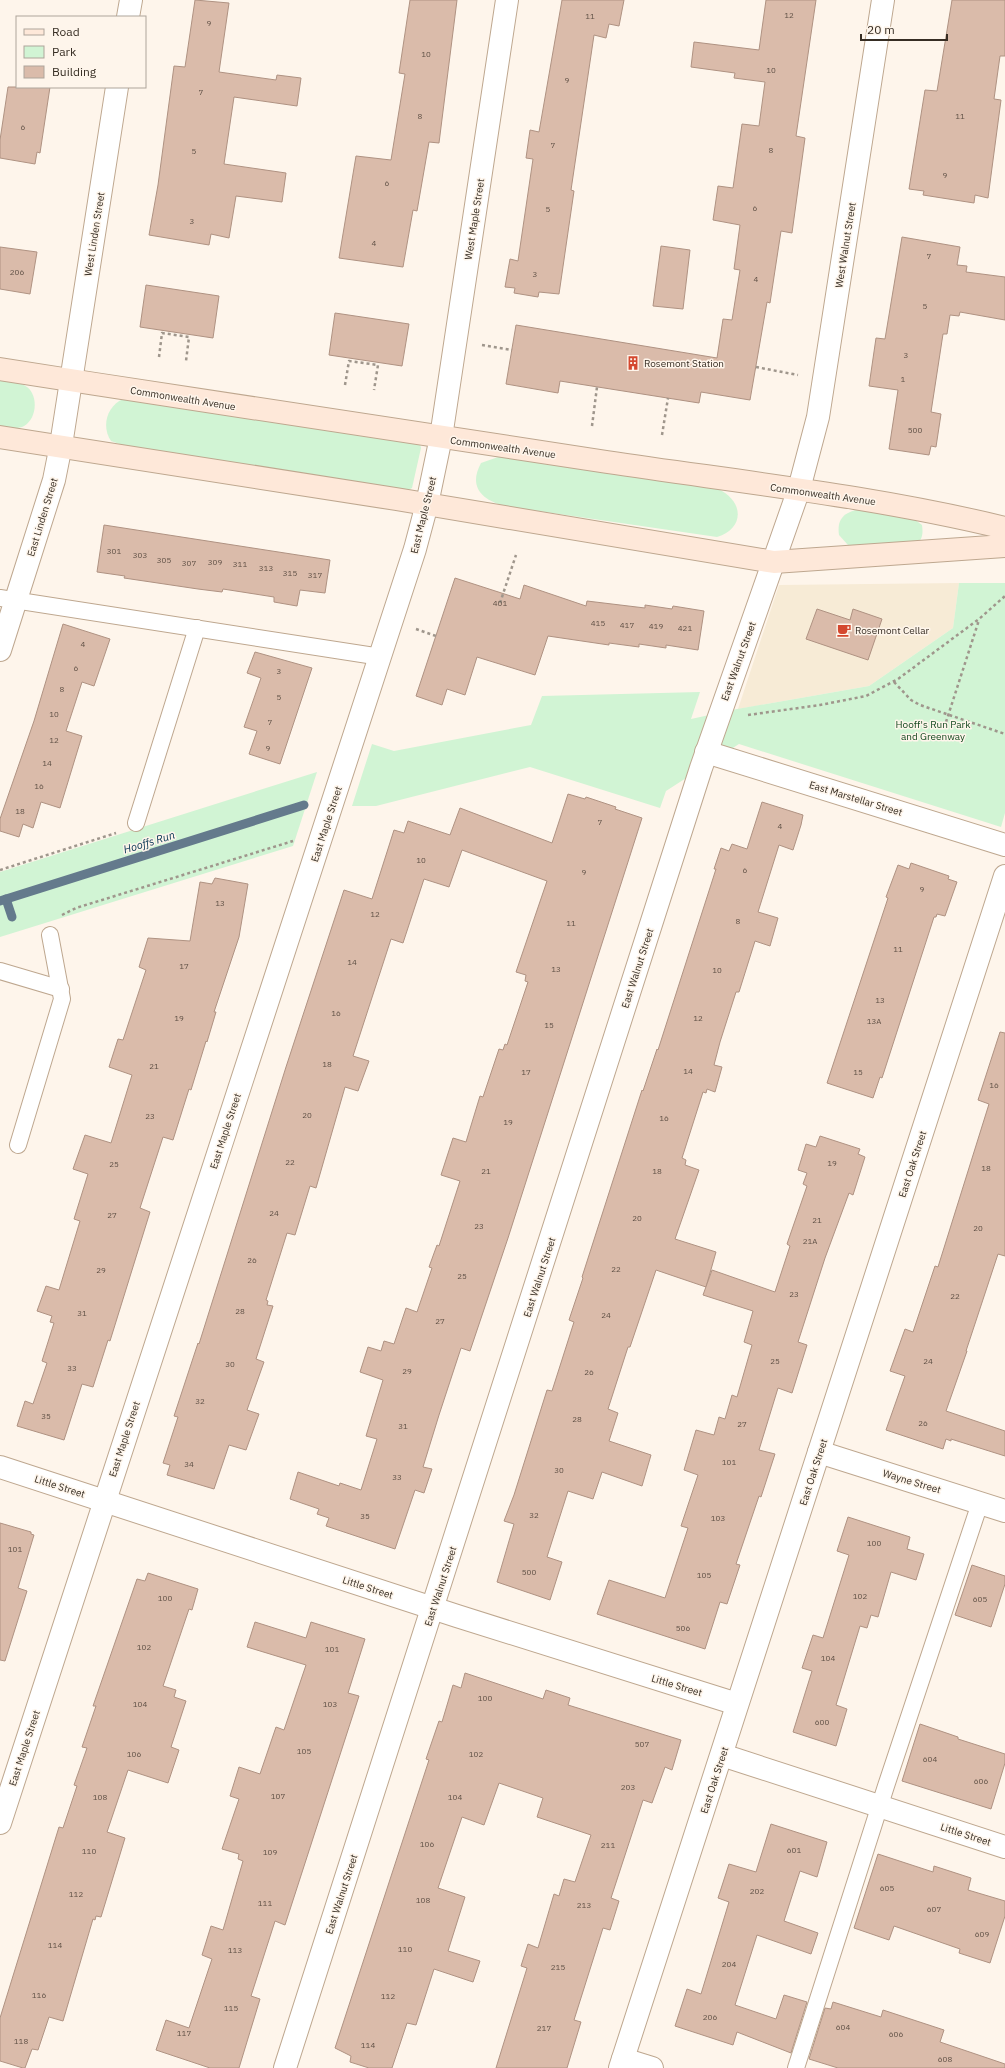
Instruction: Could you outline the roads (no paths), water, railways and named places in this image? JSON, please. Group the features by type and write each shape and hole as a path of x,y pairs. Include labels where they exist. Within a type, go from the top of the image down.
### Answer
{"street":[{"path":"128,16 131,0"},
{"name":"West Maple Street","path":"441,438 507,0"},
{"name":"West Walnut Street","path":"799,488 818,417 883,0"},
{"name":"West Linden Street","path":"71,380 117,88"},
{"name":"Commonwealth Avenue","path":"0,370 441,438 749,483 799,488 948,515 1005,528"},
{"name":"East Linden Street","path":"0,650 8,599 54,480 71,380"},
{"path":"0,437 61,445 427,504 774,562 1005,546"},
{"name":"East Maple Street","path":"0,1823 104,1500 381,657 415,549 427,504 441,438"},
{"name":"East Walnut Street","path":"285,2068 706,752 799,488"},
{"name":"East Marstellar Street","path":"706,752 1005,844"},
{"name":"East Oak Street","path":"622,2063 1005,876"},
{"name":"Wayne Street","path":"819,1452 1005,1511"},
{"name":"Little Street","path":"0,1467 433,1609 737,1704"},
{"name":"Little Street","path":"722,1755 1005,1847"},
{"path":"622,2063 652,2068"}],"lane":[{"path":"8,599 381,657"},
{"path":"136,823 197,628"},
{"path":"18,1145 62,999 50,935"},
{"path":"0,970 60,989"},
{"path":"796,2068 880,1806 980,1503"}],"waterway":[{"name":"Hooffs Run","path":"0,901 304,805"},
{"path":"6,899 12,917"}],"place":[{"name":"Rosemont Station","path":"633,363"},
{"name":"Rosemont Cellar","path":"844,630"}],"park label":[{"name":"Hooff's Run Park and Greenway","path":"933,730"}]}
